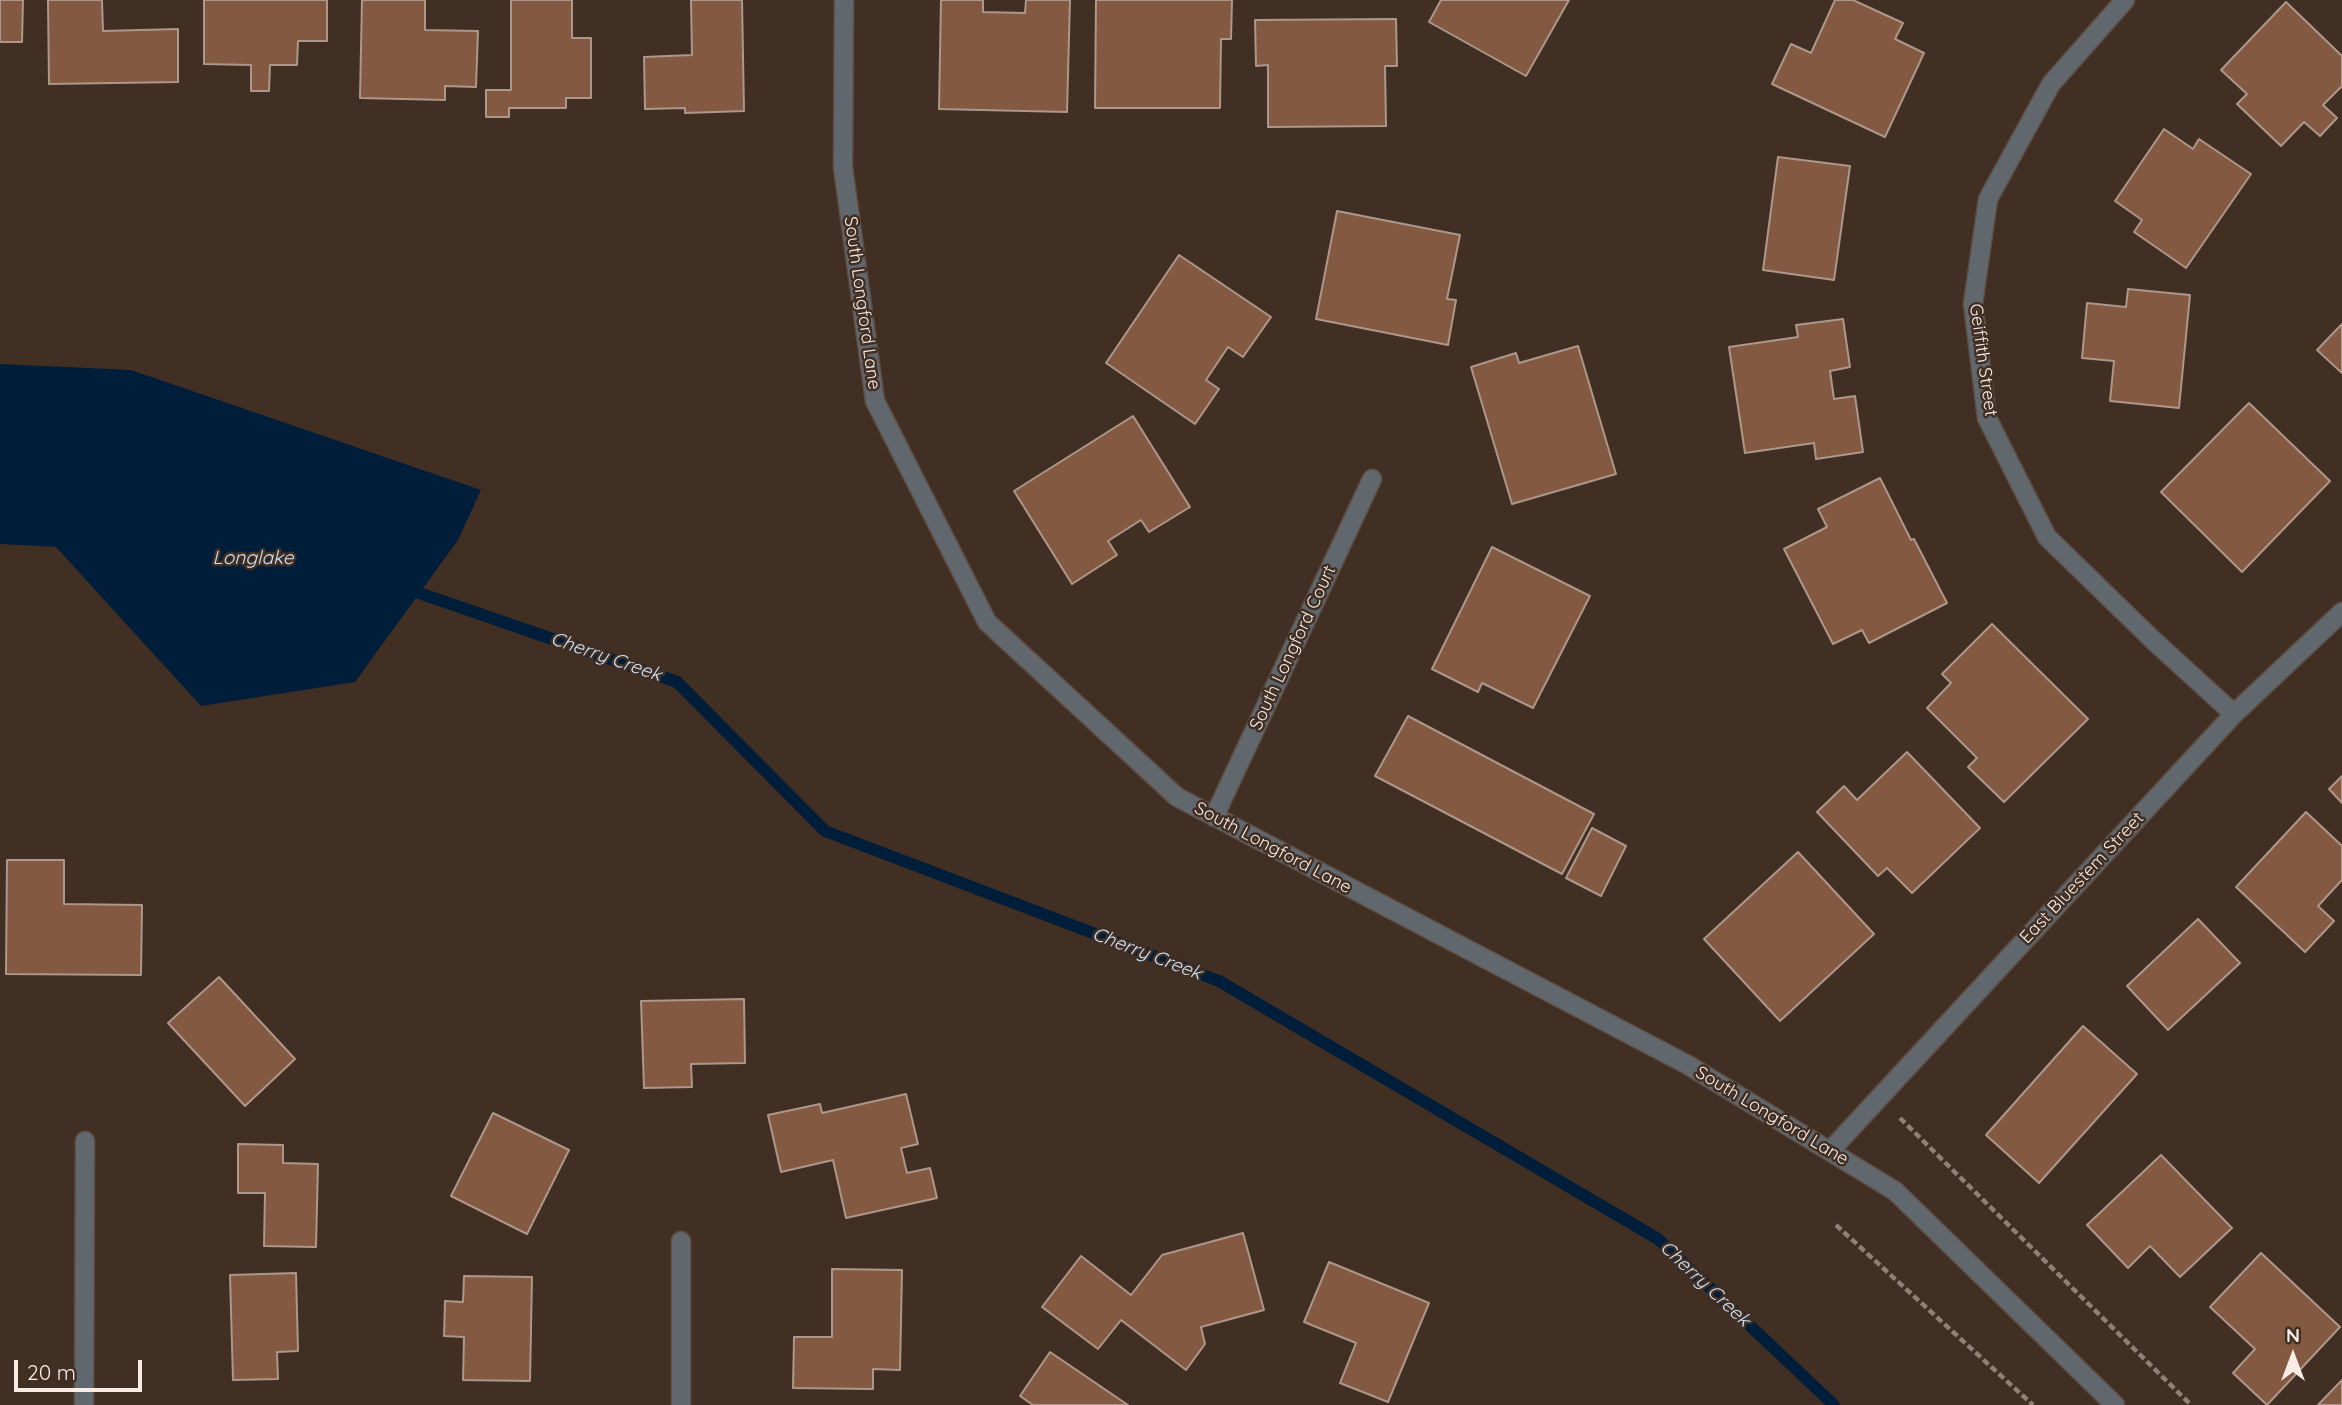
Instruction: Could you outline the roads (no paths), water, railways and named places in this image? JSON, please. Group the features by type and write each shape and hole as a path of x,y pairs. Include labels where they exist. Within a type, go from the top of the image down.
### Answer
{"street":[{"name":"South Longford Lane","path":"844,0 844,167 876,401 987,622 1177,797 1688,1065 1895,1191 2115,1405"},
{"name":"Geiffith Street","path":"2125,0 2051,84 1988,200 1973,304 1987,418 2047,537 2234,714"},
{"name":"South Longford Court","path":"1214,817 1372,479"},
{"name":"East Bluestem Street","path":"1830,1151 2234,714 2342,612"},
{"path":"84,1405 85,1140"},
{"path":"681,1241 681,1405"}],"water":[{"name":"Longlake","path":"0,364 131,370 481,490 458,540 355,682 201,706 56,547 0,544"}],"waterway":[{"name":"Cherry Creek","path":"419,593 677,682 825,831 1219,981 1658,1239 1834,1405"}]}
